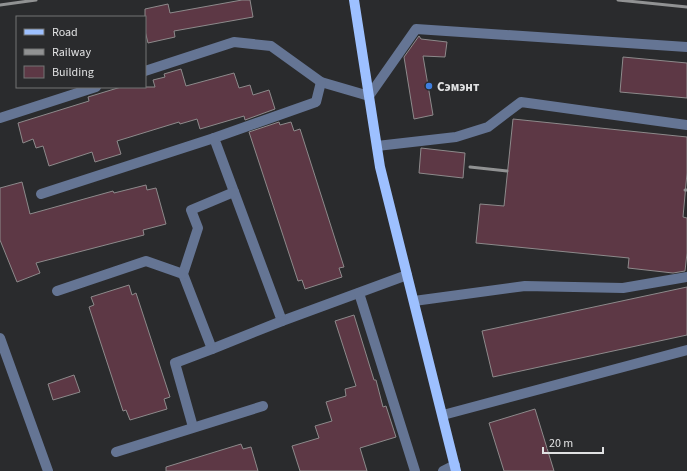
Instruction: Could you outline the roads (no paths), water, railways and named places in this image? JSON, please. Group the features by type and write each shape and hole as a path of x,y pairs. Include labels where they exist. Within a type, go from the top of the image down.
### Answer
{"main road":[{"path":"354,0 380,168 456,468"}],"street":[{"path":"146,71 234,42 271,46 322,82 369,96 416,29 687,47"},
{"path":"41,194 214,138 316,102 322,82"},
{"path":"2,117 93,88"},
{"path":"377,146 456,137 488,127 521,102 687,125"},
{"path":"214,138 282,321"},
{"path":"212,349 183,274 198,228 191,210 234,192"},
{"path":"57,291 146,261 183,274"},
{"path":"194,427 175,363 282,321 408,276"},
{"path":"414,301 525,286 623,288 687,277"},
{"path":"359,293 415,471"},
{"path":"0,338 48,471"},
{"path":"442,415 687,350"},
{"path":"116,452 263,406"},
{"path":"443,471 456,468"}],"railway":[{"path":"0,5 36,0"},
{"path":"618,0 687,7"},
{"path":"470,167 507,171"}],"place":[{"name":"Сэмэнт","path":"429,86"}]}
